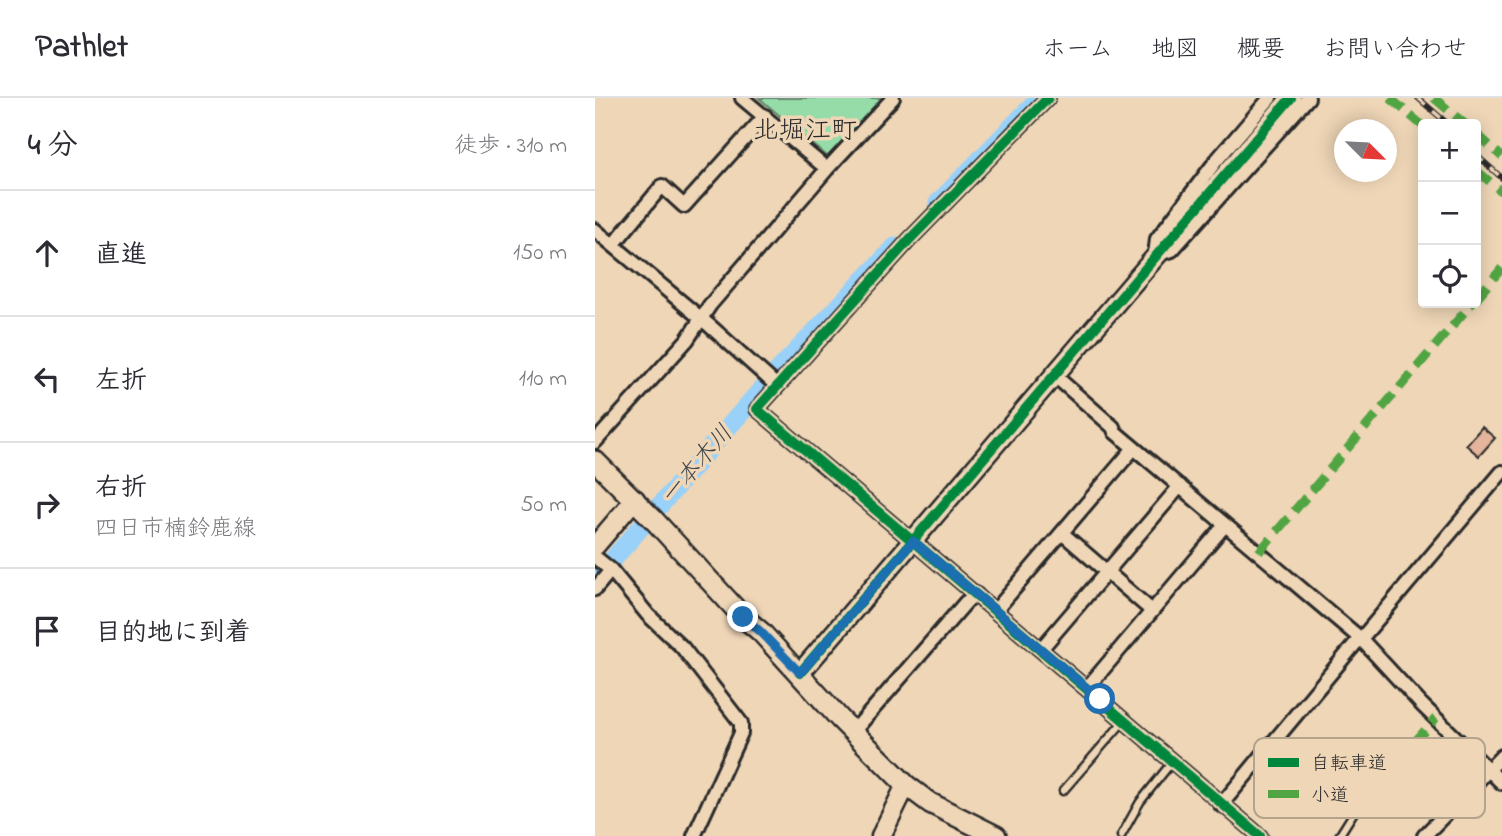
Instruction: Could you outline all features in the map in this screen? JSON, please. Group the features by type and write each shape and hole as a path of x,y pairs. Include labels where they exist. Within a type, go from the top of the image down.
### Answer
{"main road":[{"path":"595,461 635,499 743,617 761,632 905,785 930,803 996,836"}],"street":[{"path":"742,98 827,169"},
{"path":"595,442 687,340 710,305 827,169 893,98"},
{"path":"1048,98 910,239 757,409 1087,688 1255,835"},
{"path":"1161,249 1157,239 1216,161 1270,98"},
{"path":"800,673 1291,98"},
{"path":"1161,249 1172,250 1308,98"},
{"path":"613,244 662,186 684,206 765,116"},
{"path":"595,230 777,386"},
{"path":"1054,375 1134,448 1361,638 1456,738"},
{"path":"995,611 1134,448"},
{"path":"1277,738 1502,472"},
{"path":"1041,649 1179,486"},
{"path":"595,545 635,499"},
{"path":"1087,688 1225,525"},
{"path":"1062,533 1152,611"},
{"path":"595,557 611,570 648,615 682,647 741,723 741,733 694,836"},
{"path":"595,589 611,570"},
{"path":"853,732 966,602 977,595"},
{"path":"1485,772 1502,756"},
{"path":"1221,805 1254,766"},
{"path":"1485,766 1502,783"},
{"path":"881,836 905,785"},
{"path":"1424,836 1441,818"}],"lane":[{"path":"1063,790 1123,722"},
{"path":"1121,836 1140,802 1172,762"},
{"path":"1339,836 1351,818"}],"green space":[{"path":"759,98 885,98 828,157"}],"building":[{"path":"1482,427 1495,438 1479,456 1466,445"}],"waterway":[{"name":"一本木川","path":"938,203 1039,99"},
{"name":"一本木川","path":"614,558 774,375 895,247"},
{"name":"一本木川","path":"595,578 603,570"}],"railway":[{"path":"1418,98 1442,119"},
{"path":"1481,159 1502,178"}],"marked path":[{"path":"1390,98 1418,122"},
{"path":"1434,98 1459,119"},
{"path":"1481,138 1502,157"},
{"path":"1481,174 1502,192"},
{"path":"1481,293 1502,268"},
{"path":"1259,552 1468,308"},
{"path":"1418,738 1436,718"}],"cycle path":[{"path":"1048,98 910,239 757,409 1260,836"},
{"path":"800,673 1291,98"}],"district":[{"name":"北堀江町","path":"805,129"}],"route":[{"path":"743,617 800,673 913,541 1100,699"}]}
